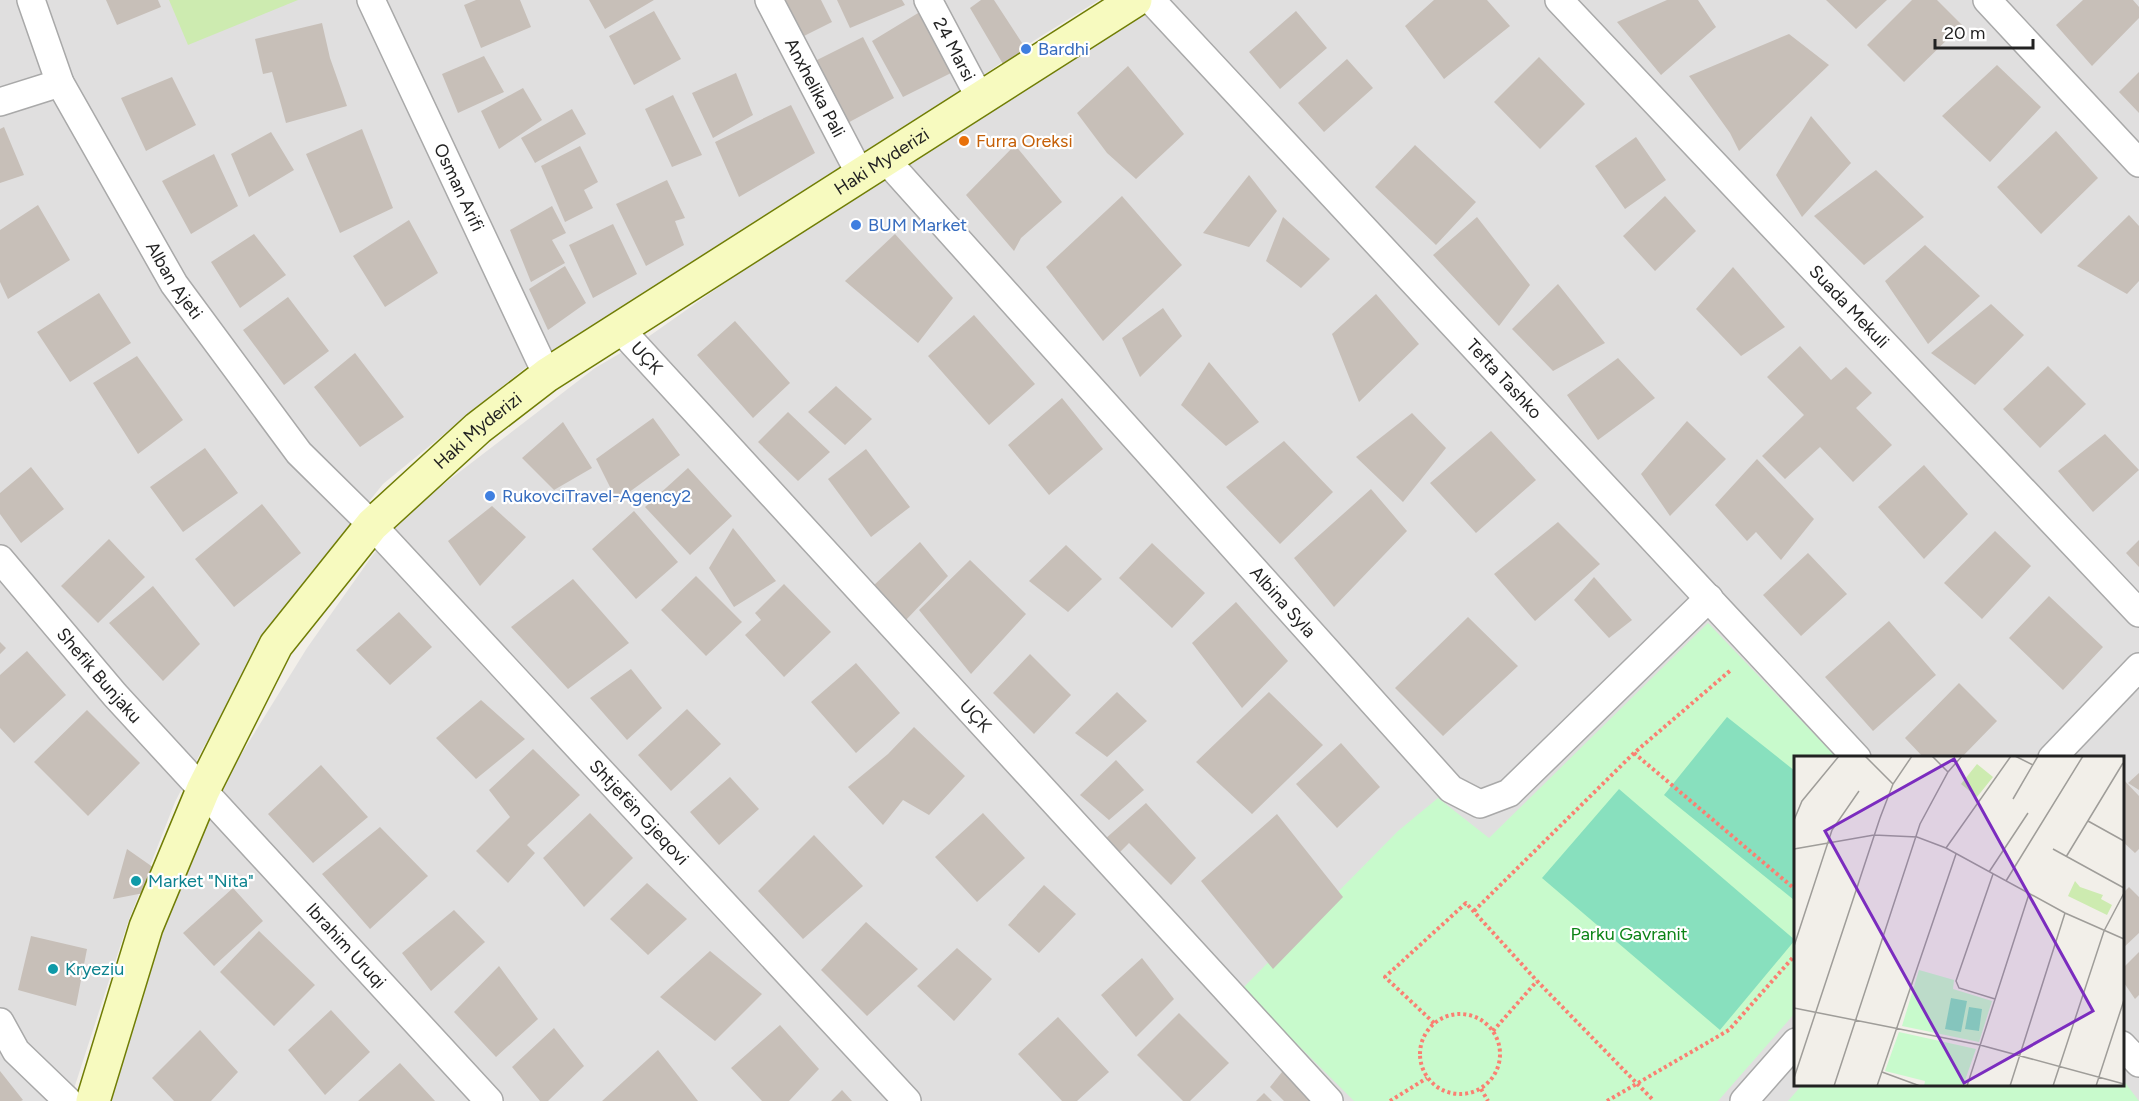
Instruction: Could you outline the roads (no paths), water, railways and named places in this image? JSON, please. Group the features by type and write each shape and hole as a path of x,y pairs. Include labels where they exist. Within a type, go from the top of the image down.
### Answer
{"street":[{"name":"Alban Ajeti","path":"31,0 60,83 174,284 299,453 372,525"},
{"name":"Osman Arifi","path":"371,0 547,375"},
{"name":"Anxhelika Pali","path":"769,0 873,168"},
{"name":"24 Marsi","path":"928,0 980,98"},
{"name":"Haki Myderizi","path":"93,1101 146,927 202,790 276,645 372,525 478,428 547,375 621,330 1135,0"},
{"name":"Tefta Tashko","path":"1151,0 1855,756"},
{"name":"Suada Mekuli","path":"1559,0 2139,613"},
{"path":"1987,0 2139,163"},
{"path":"0,102 60,83"},
{"name":"Albina Syla","path":"873,168 1451,789 1480,804 1509,793 1709,598"},
{"name":"UÇK","path":"621,330 1329,1101"},
{"name":"Shtjefën Gjeqovi","path":"372,525 907,1101"},
{"name":"Shefik Bunjaku","path":"0,559 115,695 202,790"},
{"path":"2054,756 2139,667"},
{"name":"Ibrahim Uruqi","path":"202,790 489,1101"},
{"path":"0,1022 16,1051 68,1101"},
{"path":"1744,1101 1794,1044"},
{"path":"2124,1047 2139,1063"}],"place":[{"name":"Bardhi","path":"1026,49"},
{"name":"Furra Oreksi","path":"964,141"},
{"name":"BUM Market","path":"856,225"},
{"name":"RukovciTravel-Agency2","path":"490,496"},
{"name":"Market \"Nita\"","path":"136,881"},
{"name":"Kryeziu","path":"53,969"}],"park label":[{"name":"Parku Gavranit","path":"1629,934"}]}
